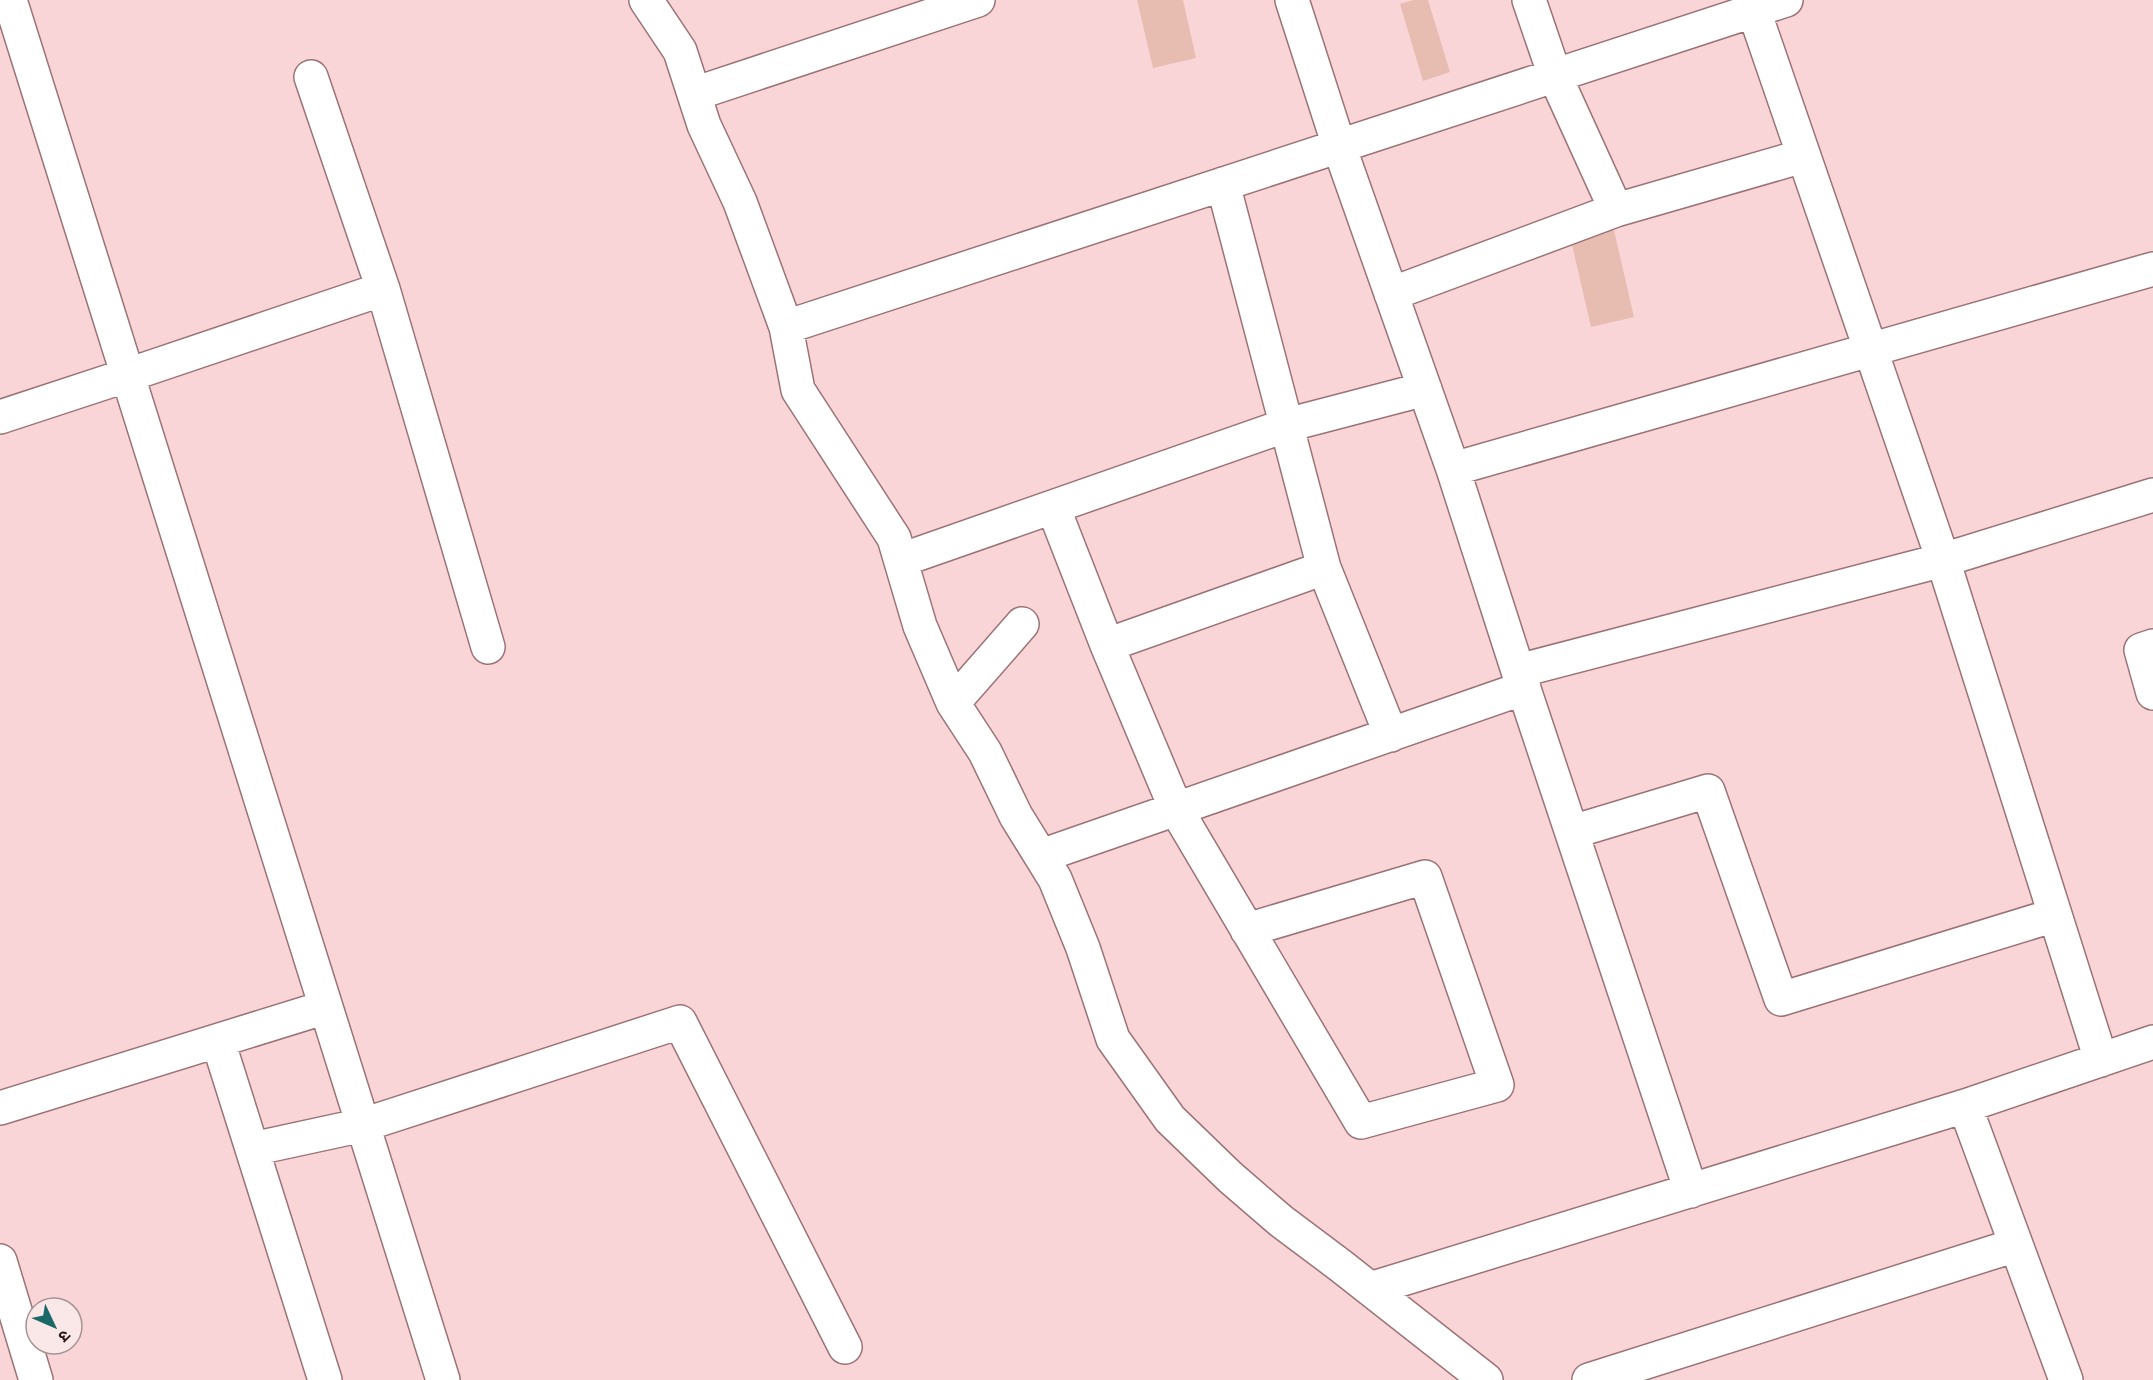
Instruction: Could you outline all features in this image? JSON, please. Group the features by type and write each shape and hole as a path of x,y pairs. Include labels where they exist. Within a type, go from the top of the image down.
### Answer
{"street":[{"path":"10,0 443,1380"},
{"path":"646,0 680,51 704,125 740,202 786,327 798,390 894,538 920,626 953,704 985,752 1016,816 1055,879 1083,948 1113,1039 1170,1119 1230,1176 1281,1221 1486,1380"},
{"path":"694,94 978,0"},
{"path":"1292,0 1339,146 1453,469 1691,1191"},
{"path":"1529,0 1555,76 1616,210"},
{"path":"786,327 1786,0"},
{"path":"1754,11 1943,560 2101,1060"},
{"path":"311,77 382,289 488,647"},
{"path":"1391,294 1616,210 1803,156"},
{"path":"1223,184 1324,568 1391,735"},
{"path":"1453,469 2153,269"},
{"path":"0,417 382,289"},
{"path":"901,560 1287,425 1425,389"},
{"path":"1041,856 1391,735 1521,680 1943,560 2153,495"},
{"path":"1053,507 1107,645 1176,809 1247,930 1361,1122 1497,1085 1425,877 1247,930"},
{"path":"1107,645 1324,568"},
{"path":"953,704 1022,624"},
{"path":"2153,646 2141,650 2153,693"},
{"path":"1572,832 1708,791 1782,999 2055,915"},
{"path":"0,1108 326,1007"},
{"path":"252,1149 363,1125 680,1022 845,1347"},
{"path":"218,1041 325,1380"},
{"path":"1370,1289 1965,1106 2153,1042"},
{"path":"1965,1106 2066,1380"},
{"path":"1589,1380 2016,1245"},
{"path":"0,1261 36,1380"}],"building":[{"path":"1137,0 1183,0 1196,58 1153,68"},
{"path":"1413,0 1428,0 1450,72 1423,81 1400,4"},
{"path":"1613,226 1634,317 1591,327 1570,236"}]}
